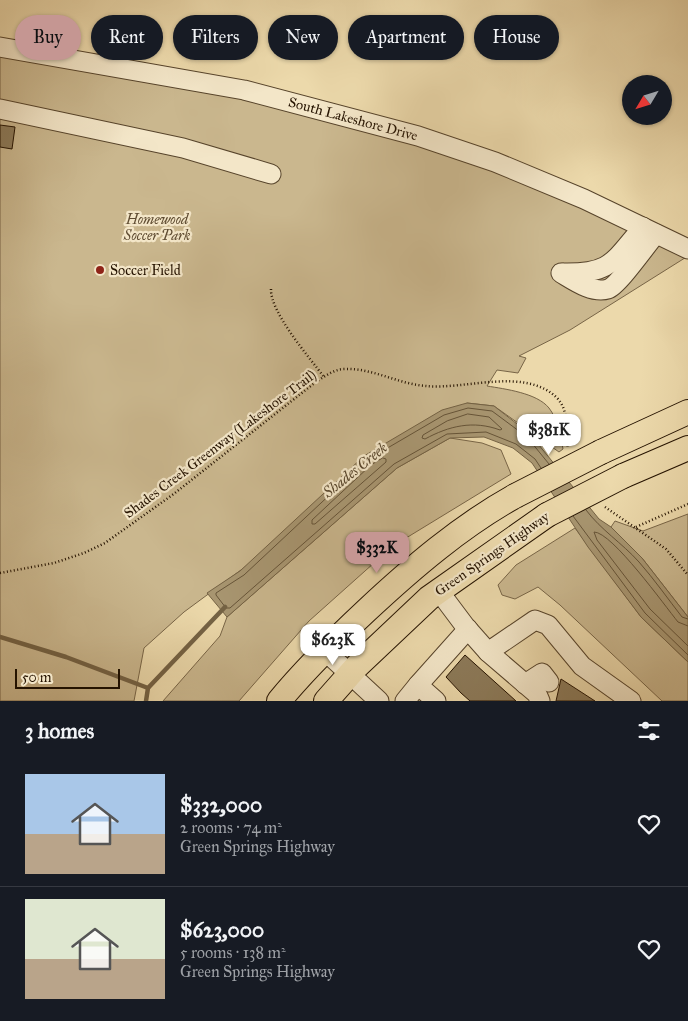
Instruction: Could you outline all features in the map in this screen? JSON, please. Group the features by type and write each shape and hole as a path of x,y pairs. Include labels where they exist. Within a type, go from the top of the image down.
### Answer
{"main road":[{"path":"279,701 328,646 415,565 497,506 601,452 688,412"},
{"name":"Green Springs Highway","path":"326,701 353,670 438,590 547,515 623,476 688,448"}],"street":[{"name":"South Lakeshore Drive","path":"0,47 244,90 418,136 495,162 584,199 688,249"},
{"path":"0,109 183,148 270,174"},
{"path":"438,590 488,652 525,684 548,693"},
{"path":"488,652 536,620 542,621 548,625 582,666 631,701"},
{"path":"405,701 468,629"},
{"path":"328,646 353,670 380,701"},
{"path":"418,685 436,701"}],"path":[{"path":"271,289 271,299 277,312 324,377"},
{"name":"Shades Creek Greenway (Lakeshore Trail)","path":"0,573 54,563 80,555 105,543 175,493 324,377 336,370 354,369 424,386 458,385"},
{"path":"636,528 688,504"}],"green space":[{"name":"Homewood Soccer Park","path":"0,49 15,52 15,60 66,60 210,84 521,173 688,256 570,330 519,356 526,358 518,373 497,370 487,386 529,395 549,408 561,439 563,449 559,452 494,406 467,403 184,612 144,648 134,701 0,701"},
{"path":"450,438 482,443 501,450 511,474 393,546 309,621 239,701 163,701 220,636 227,617 397,468"},
{"path":"688,514 688,617 642,558 611,527 615,521 643,531"},
{"path":"575,528 641,617 688,662 688,701 662,701 560,605 538,587 515,599 502,595 498,585 516,565"}],"water":[{"path":"467,403 494,406 530,434 599,519 611,527 642,558 688,617 688,662 641,617 588,547 532,463 513,448 484,437 450,438 397,468 227,617 207,593 240,571 364,456 442,410"}],"building":[{"path":"0,125 15,127 12,149 0,147"},
{"path":"465,655 516,701 470,701 461,693 446,677"},
{"path":"561,679 595,701 556,701"}],"waterway":[{"name":"Shades Creek","path":"0,637 66,657 148,688 225,607"},
{"path":"146,701 148,688"}],"place":[{"name":"Soccer Field","path":"100,270"}]}
